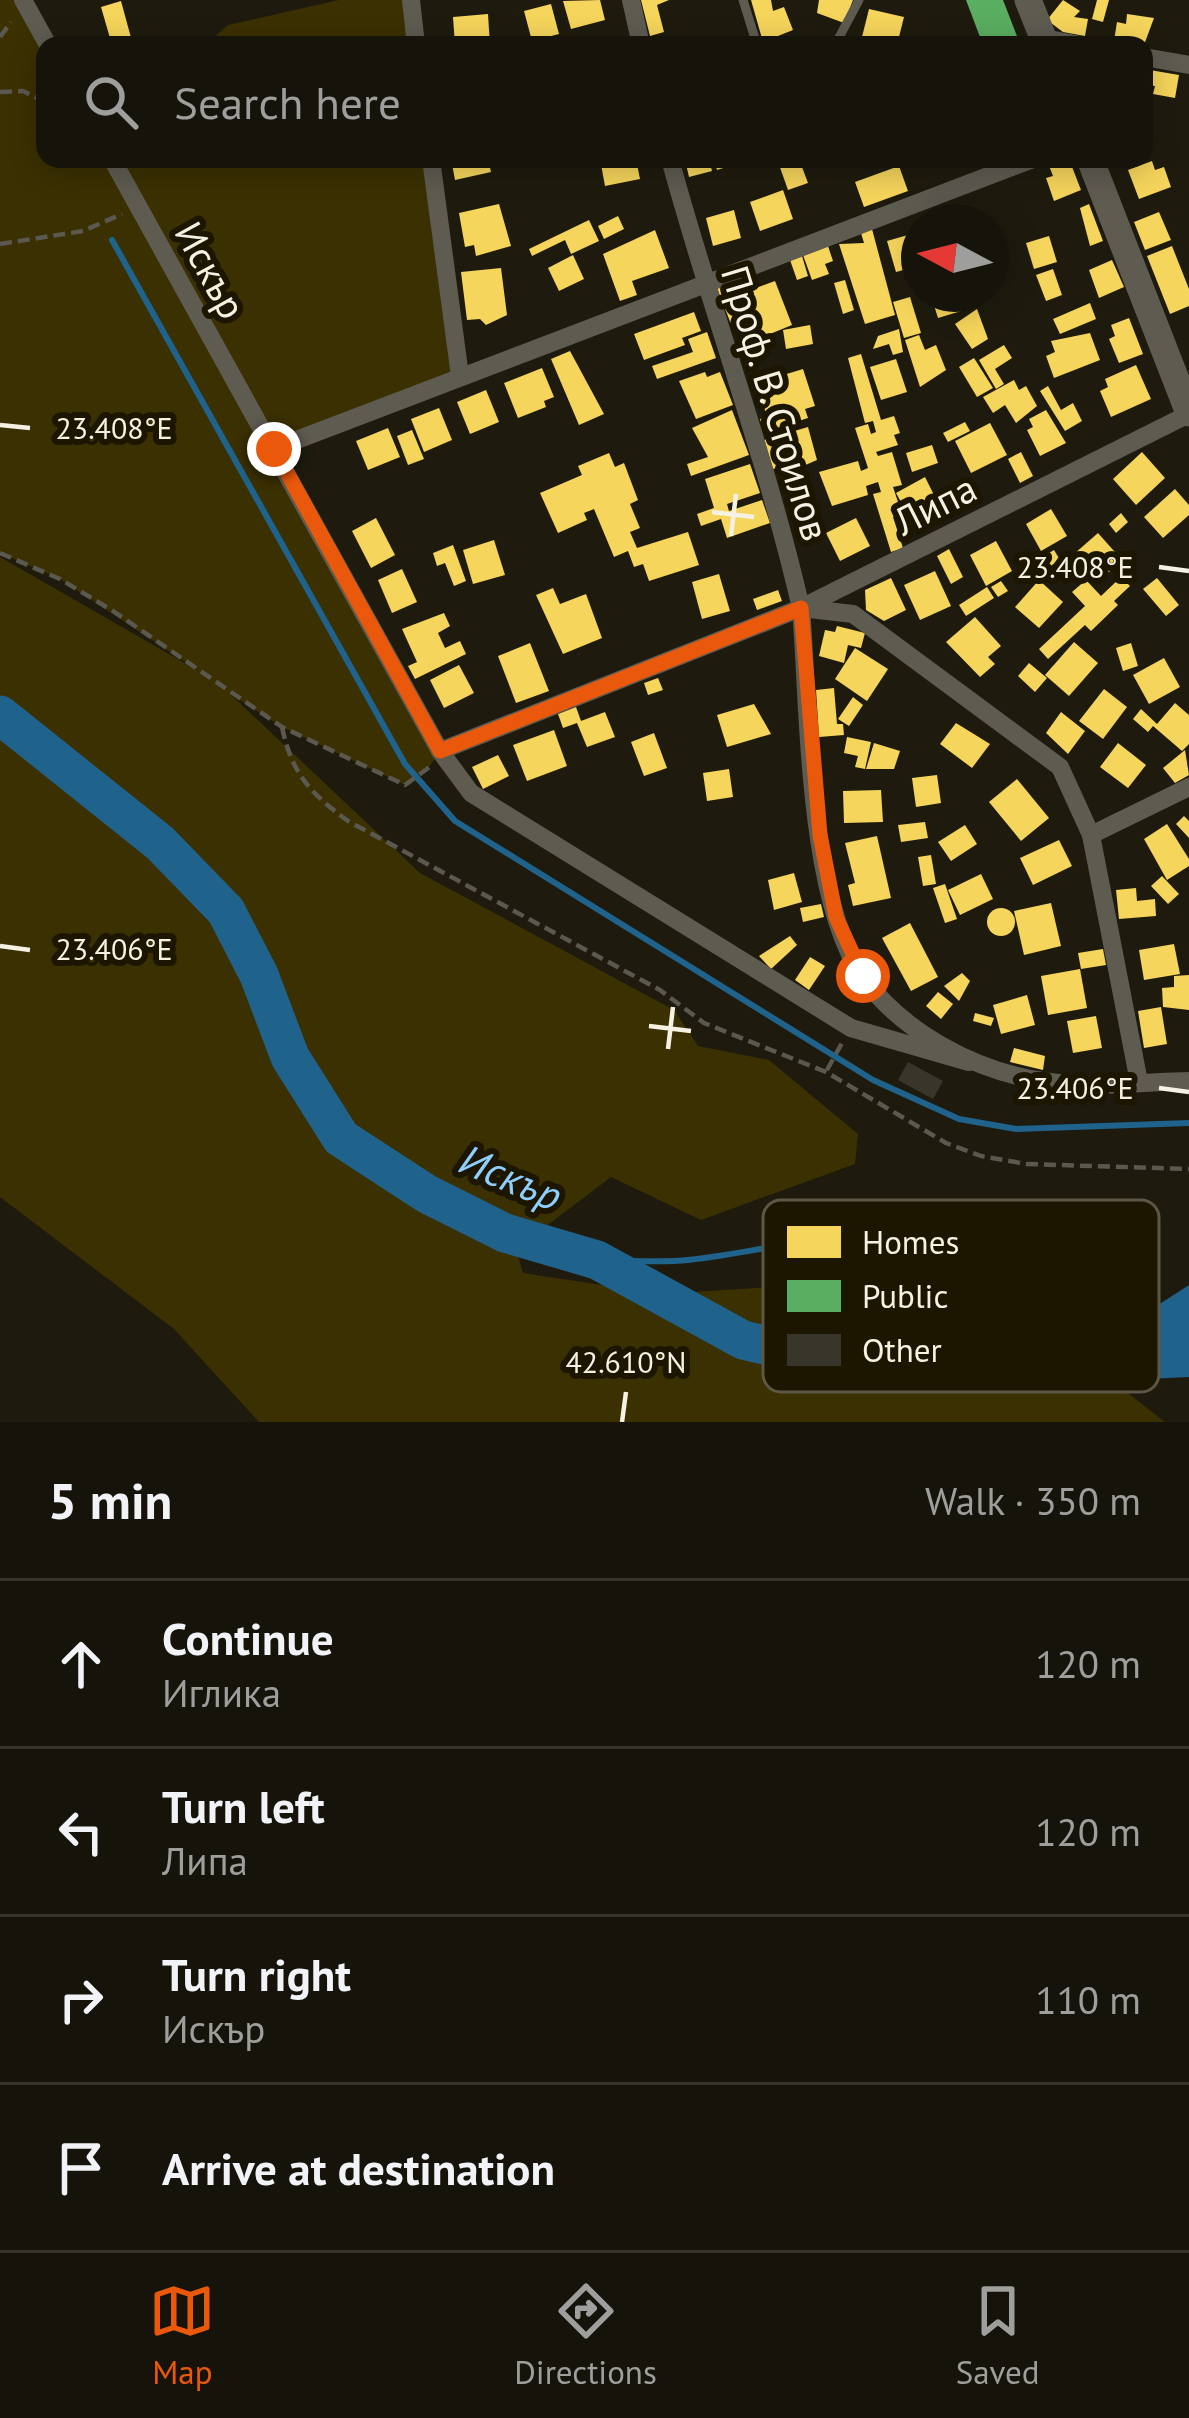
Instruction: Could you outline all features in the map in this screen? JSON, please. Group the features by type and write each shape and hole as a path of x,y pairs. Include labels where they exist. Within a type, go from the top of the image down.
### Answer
{"street":[{"path":"23,0 43,36"},
{"path":"410,0 415,36"},
{"path":"631,0 638,36"},
{"path":"1028,0 1043,36"},
{"path":"1153,59 1189,65"},
{"name":"Искър","path":"117,168 274,449 435,759 471,794 851,1028 1046,1082 1189,1081"},
{"path":"432,168 460,376"},
{"name":"Проф. В. Стоилов","path":"672,168 704,283 779,512 801,608 820,835 836,917 863,976 903,1017 969,1062"},
{"path":"274,449 1010,168"},
{"path":"1093,168 1189,414"},
{"name":"Липа","path":"435,759 801,608 1189,414"},
{"path":"801,608 853,614 1040,748 1074,790 1091,835 1139,1082"},
{"path":"1091,835 1189,787"}],"lane":[{"path":"743,0 755,36"},
{"path":"840,36 859,0"}],"path":[{"path":"0,92 23,92 36,98"},
{"path":"0,244 82,231 138,207"},
{"path":"0,553 60,578 113,610 282,727 405,785 435,759"},
{"path":"282,727 290,763 307,791 348,821 660,990 704,1022 826,1072 946,1143 981,1156 1026,1164 1189,1168"},
{"path":"826,1072 843,1042"}],"shaded area":[{"path":"0,0 23,0 41,36 36,36 36,168 432,168 460,376 274,450 440,751 429,767 405,785 282,727 229,693 420,873 674,1010 698,1046 769,1060 858,1134 855,1164 701,1220 611,1177 516,1249 523,1273 661,1294 763,1288 763,1392 1127,1392 1165,1422 259,1422 174,1329 0,1197 0,557 202,673 60,579 0,553"},
{"path":"339,0 411,0 415,36 215,36 228,25"}],"water":[{"path":"1189,1285 1189,1377 1159,1378 1159,1304"}],"building: Homes":[{"path":"600,0 605,20 571,29 563,1"},
{"path":"641,0 669,0 657,5 664,32 650,36"},
{"path":"751,0 771,0 773,11 784,7 793,30 761,36"},
{"path":"819,0 853,0 844,23 817,13"},
{"path":"1063,0 1080,11 1074,17 1088,19 1085,36 1063,32 1047,20"},
{"path":"1097,0 1109,0 1103,22 1092,19"},
{"path":"121,1 131,36 109,36 101,7"},
{"path":"551,4 559,34 531,36 524,11"},
{"path":"869,9 904,17 899,36 862,36"},
{"path":"488,14 489,36 454,36 453,17"},
{"path":"1127,14 1154,18 1147,36 1115,36 1117,22 1126,24"},
{"path":"1153,71 1179,75 1175,98 1153,94"},
{"path":"1153,164 1155,170 1164,167 1171,187 1139,199 1128,170 1153,168"},
{"path":"453,168 490,168 491,172 455,180"},
{"path":"602,168 638,168 640,179 605,186"},
{"path":"687,168 711,168 712,171 689,177"},
{"path":"780,168 802,168 808,183 788,190"},
{"path":"900,168 908,191 864,207 855,182"},
{"path":"1050,168 1072,168 1081,190 1054,201 1046,178 1053,176"},
{"path":"783,190 793,219 760,231 750,202"},
{"path":"499,204 511,246 476,256 474,245 465,247 459,213"},
{"path":"1089,204 1103,241 1090,246 1080,208"},
{"path":"734,210 741,238 713,246 706,218"},
{"path":"1159,212 1171,240 1145,250 1134,222"},
{"path":"618,216 624,229 604,239 598,226"},
{"path":"589,220 599,241 571,254 565,240 532,256 529,249"},
{"path":"872,229 895,315 865,324 839,244 864,243 861,233"},
{"path":"655,230 669,268 632,281 637,295 620,301 603,254"},
{"path":"1049,236 1057,262 1034,269 1026,243"},
{"path":"901,237 901,271 896,272 887,241"},
{"path":"828,246 833,261 825,264 829,274 812,280 803,255"},
{"path":"1172,246 1189,289 1189,306 1170,314 1147,256"},
{"path":"573,255 584,279 559,291 548,268"},
{"path":"802,256 808,276 797,280 790,260"},
{"path":"1112,260 1124,287 1099,298 1089,270"},
{"path":"501,268 507,315 486,325 480,319 467,320 461,272"},
{"path":"1053,269 1062,295 1046,301 1036,275"},
{"path":"737,280 745,319 731,324 717,288"},
{"path":"845,280 854,310 843,314 834,283"},
{"path":"775,281 792,325 760,338 745,292"},
{"path":"901,300 901,312 915,312 921,333 904,338 893,302"},
{"path":"1090,303 1096,319 1060,334 1053,319"},
{"path":"694,312 701,331 682,338 685,345 644,360 634,334"},
{"path":"978,312 988,339 972,349 955,324"},
{"path":"1129,318 1143,354 1119,363 1109,339 1115,336 1111,325"},
{"path":"810,325 813,344 786,349 783,330"},
{"path":"899,329 903,352 893,355 889,344 873,349 878,336"},
{"path":"707,332 716,358 657,379 652,366 693,352 688,339"},
{"path":"1090,333 1100,360 1054,378 1046,356 1055,352 1051,341"},
{"path":"919,335 925,350 936,345 946,370 920,387 905,340"},
{"path":"1004,345 1012,358 995,369 1004,384 996,389 979,360"},
{"path":"570,351 604,414 579,425 551,359"},
{"path":"861,354 881,420 894,416 900,433 894,435 898,445 876,452 878,456 892,452 902,485 893,487 902,514 893,517 903,548 891,552 873,494 881,492 878,482 866,486 868,495 832,506 819,472 858,461 861,471 868,468 855,428 868,424 871,434 876,432 873,421 865,423 848,358"},
{"path":"974,358 993,388 977,397 959,367"},
{"path":"896,359 907,392 881,400 870,367"},
{"path":"1136,365 1151,399 1111,417 1100,391 1108,387 1105,379"},
{"path":"542,368 554,397 544,401 546,407 518,418 504,383"},
{"path":"803,369 815,406 805,409 808,418 764,432 760,419 767,417 757,383"},
{"path":"705,372 707,377 720,372 733,405 696,419 679,381"},
{"path":"1014,380 1019,390 1026,386 1037,406 1016,423 1005,405 993,413 983,397"},
{"path":"1048,386 1061,410 1073,403 1082,421 1065,431 1040,391"},
{"path":"486,390 499,422 470,434 457,402"},
{"path":"439,408 452,440 424,452 411,419"},
{"path":"732,410 749,455 691,476 687,464 708,457 692,428"},
{"path":"1046,410 1066,443 1040,456 1027,430 1033,427 1029,419"},
{"path":"965,422 970,431 948,442 943,433"},
{"path":"990,423 1007,455 971,473 955,441"},
{"path":"808,427 817,460 787,473 785,465 773,469 764,440"},
{"path":"388,428 400,457 368,470 356,441"},
{"path":"412,430 424,459 408,465 397,436"},
{"path":"932,445 938,463 912,472 906,453"},
{"path":"1021,452 1033,476 1020,483 1008,459"},
{"path":"1142,452 1165,478 1136,505 1113,479"},
{"path":"609,453 615,467 624,463 638,500 630,504 640,528 630,532 637,548 688,532 699,565 649,581 643,564 634,567 628,551 614,557 594,509 584,513 587,520 558,533 540,493 582,475 578,466"},
{"path":"750,464 760,493 727,504 729,511 762,500 770,523 727,538 721,519 701,526 697,514 714,508 705,479"},
{"path":"925,477 940,507 912,522 896,493"},
{"path":"1175,489 1189,505 1189,515 1163,538 1144,517"},
{"path":"1051,509 1067,536 1041,551 1026,524"},
{"path":"1121,513 1128,522 1116,533 1109,524"},
{"path":"376,518 395,555 371,568 352,531"},
{"path":"856,518 870,546 840,561 826,533"},
{"path":"1098,533 1122,560 1098,582 1074,554"},
{"path":"494,540 505,575 473,584 463,550"},
{"path":"996,541 1012,571 986,586 970,555"},
{"path":"453,545 466,581 454,586 445,563 437,566 433,553"},
{"path":"949,549 963,577 951,584 937,556"},
{"path":"1054,550 1060,560 1031,578 1025,567"},
{"path":"402,569 417,602 392,613 378,580"},
{"path":"935,571 951,606 920,620 904,585"},
{"path":"719,574 730,611 702,619 692,582"},
{"path":"1121,577 1130,586 1114,601 1118,605 1091,631 1085,625 1048,659 1039,649 1085,606 1072,592 1086,580 1101,596"},
{"path":"891,578 906,610 884,621 866,610 865,590"},
{"path":"1157,578 1179,605 1166,616 1143,589"},
{"path":"1039,580 1063,602 1039,628 1015,607"},
{"path":"1001,581 1008,591 998,597 991,587"},
{"path":"987,587 994,598 966,616 959,605"},
{"path":"553,588 560,604 586,594 602,638 563,654 536,595"},
{"path":"778,590 782,601 757,610 753,599"},
{"path":"444,613 450,626 438,633 445,648 460,641 466,654 415,679 408,666 417,662 402,629"},
{"path":"975,617 1001,646 988,657 995,664 980,677 946,642"},
{"path":"837,626 865,633 861,648 848,645 844,663 819,656 825,630 835,632"},
{"path":"1074,642 1098,663 1069,696 1045,675"},
{"path":"530,643 549,691 516,703 498,656"},
{"path":"1131,643 1138,666 1123,671 1116,648"},
{"path":"855,648 888,669 867,701 835,679"},
{"path":"1164,658 1180,687 1149,704 1133,675"},
{"path":"1029,663 1047,678 1035,692 1018,676"},
{"path":"459,665 474,693 444,708 430,680"},
{"path":"658,678 663,690 648,695 644,683"},
{"path":"834,688 837,724 843,724 844,735 819,737 816,690"},
{"path":"1104,689 1127,707 1103,739 1079,721"},
{"path":"853,697 863,705 849,726 838,719"},
{"path":"1175,703 1189,715 1189,744 1182,751 1153,726 1148,732 1133,719 1141,709 1157,724"},
{"path":"754,704 771,734 727,747 717,715"},
{"path":"576,707 581,721 605,712 615,737 587,747 577,723 563,728 558,714"},
{"path":"1061,712 1085,731 1068,754 1046,733"},
{"path":"956,723 990,744 972,768 940,744"},
{"path":"554,730 567,766 527,781 513,745"},
{"path":"654,733 667,768 644,776 631,742"},
{"path":"847,737 871,742 865,769 855,767 858,756 844,753"},
{"path":"874,743 900,751 894,769 866,769"},
{"path":"1118,743 1146,765 1128,788 1100,767"},
{"path":"1185,750 1189,775 1175,783 1163,768"},
{"path":"498,755 509,776 483,789 472,767"},
{"path":"729,769 733,797 707,801 703,773"},
{"path":"937,775 941,803 916,807 912,778"},
{"path":"1017,779 1049,818 1021,841 989,802"},
{"path":"881,790 883,822 844,823 843,791"},
{"path":"1184,816 1189,821 1189,838 1176,824"},
{"path":"925,822 928,838 901,842 898,825"},
{"path":"1167,824 1189,866 1167,880 1144,839"},
{"path":"965,825 977,844 951,861 938,842"},
{"path":"877,836 891,898 853,906 848,885 855,883 845,843"},
{"path":"1059,840 1072,866 1033,885 1020,858"},
{"path":"931,855 936,884 923,886 918,857"},
{"path":"794,873 802,902 774,910 768,880"},
{"path":"981,874 993,899 960,915 948,890"},
{"path":"1162,876 1179,894 1168,904 1151,886"},
{"path":"945,884 957,919 945,923 933,888"},
{"path":"1136,888 1137,901 1155,899 1156,916 1119,919 1116,890"},
{"path":"1051,903 1061,946 1024,955 1014,911"},
{"path":"821,904 824,917 803,922 800,908"},
{"path":"1001,908 1011,912 1015,922 1011,932 1001,936 991,932 987,922 991,912"},
{"path":"910,923 938,977 911,991 882,938"},
{"path":"790,936 797,945 771,969 759,956"},
{"path":"1174,944 1180,974 1144,980 1139,950"},
{"path":"1103,949 1106,965 1081,969 1078,953"},
{"path":"810,957 825,966 809,990 795,980"},
{"path":"1080,969 1087,1008 1048,1015 1041,976"},
{"path":"962,973 970,981 959,1001 944,986"},
{"path":"1189,975 1189,1010 1163,1007 1162,988 1174,987 1174,976"},
{"path":"938,992 953,1004 941,1019 926,1006"},
{"path":"1027,995 1035,1025 1001,1034 993,1005"},
{"path":"1161,1007 1167,1044 1144,1048 1138,1011"},
{"path":"975,1013 994,1018 991,1026 973,1021"},
{"path":"1096,1016 1102,1048 1073,1053 1067,1021"},
{"path":"1014,1048 1045,1056 1043,1070 1010,1062"}],"building: Public":[{"path":"966,0 1003,0 1017,36 980,36"}],"building: Other":[{"path":"908,1062 943,1081 933,1099 898,1080"}],"waterway":[{"path":"112,240 405,764 455,821 873,1080 959,1119 1016,1129 1189,1123"},
{"name":"Искър","path":"0,715 160,843 226,911 259,975 290,1057 341,1138 427,1194 505,1233 597,1260 743,1340 763,1345"},
{"path":"597,1260 688,1260 763,1248"}],"route":[{"path":"274,449 440,751 801,608 820,835 836,917 863,976"}]}
